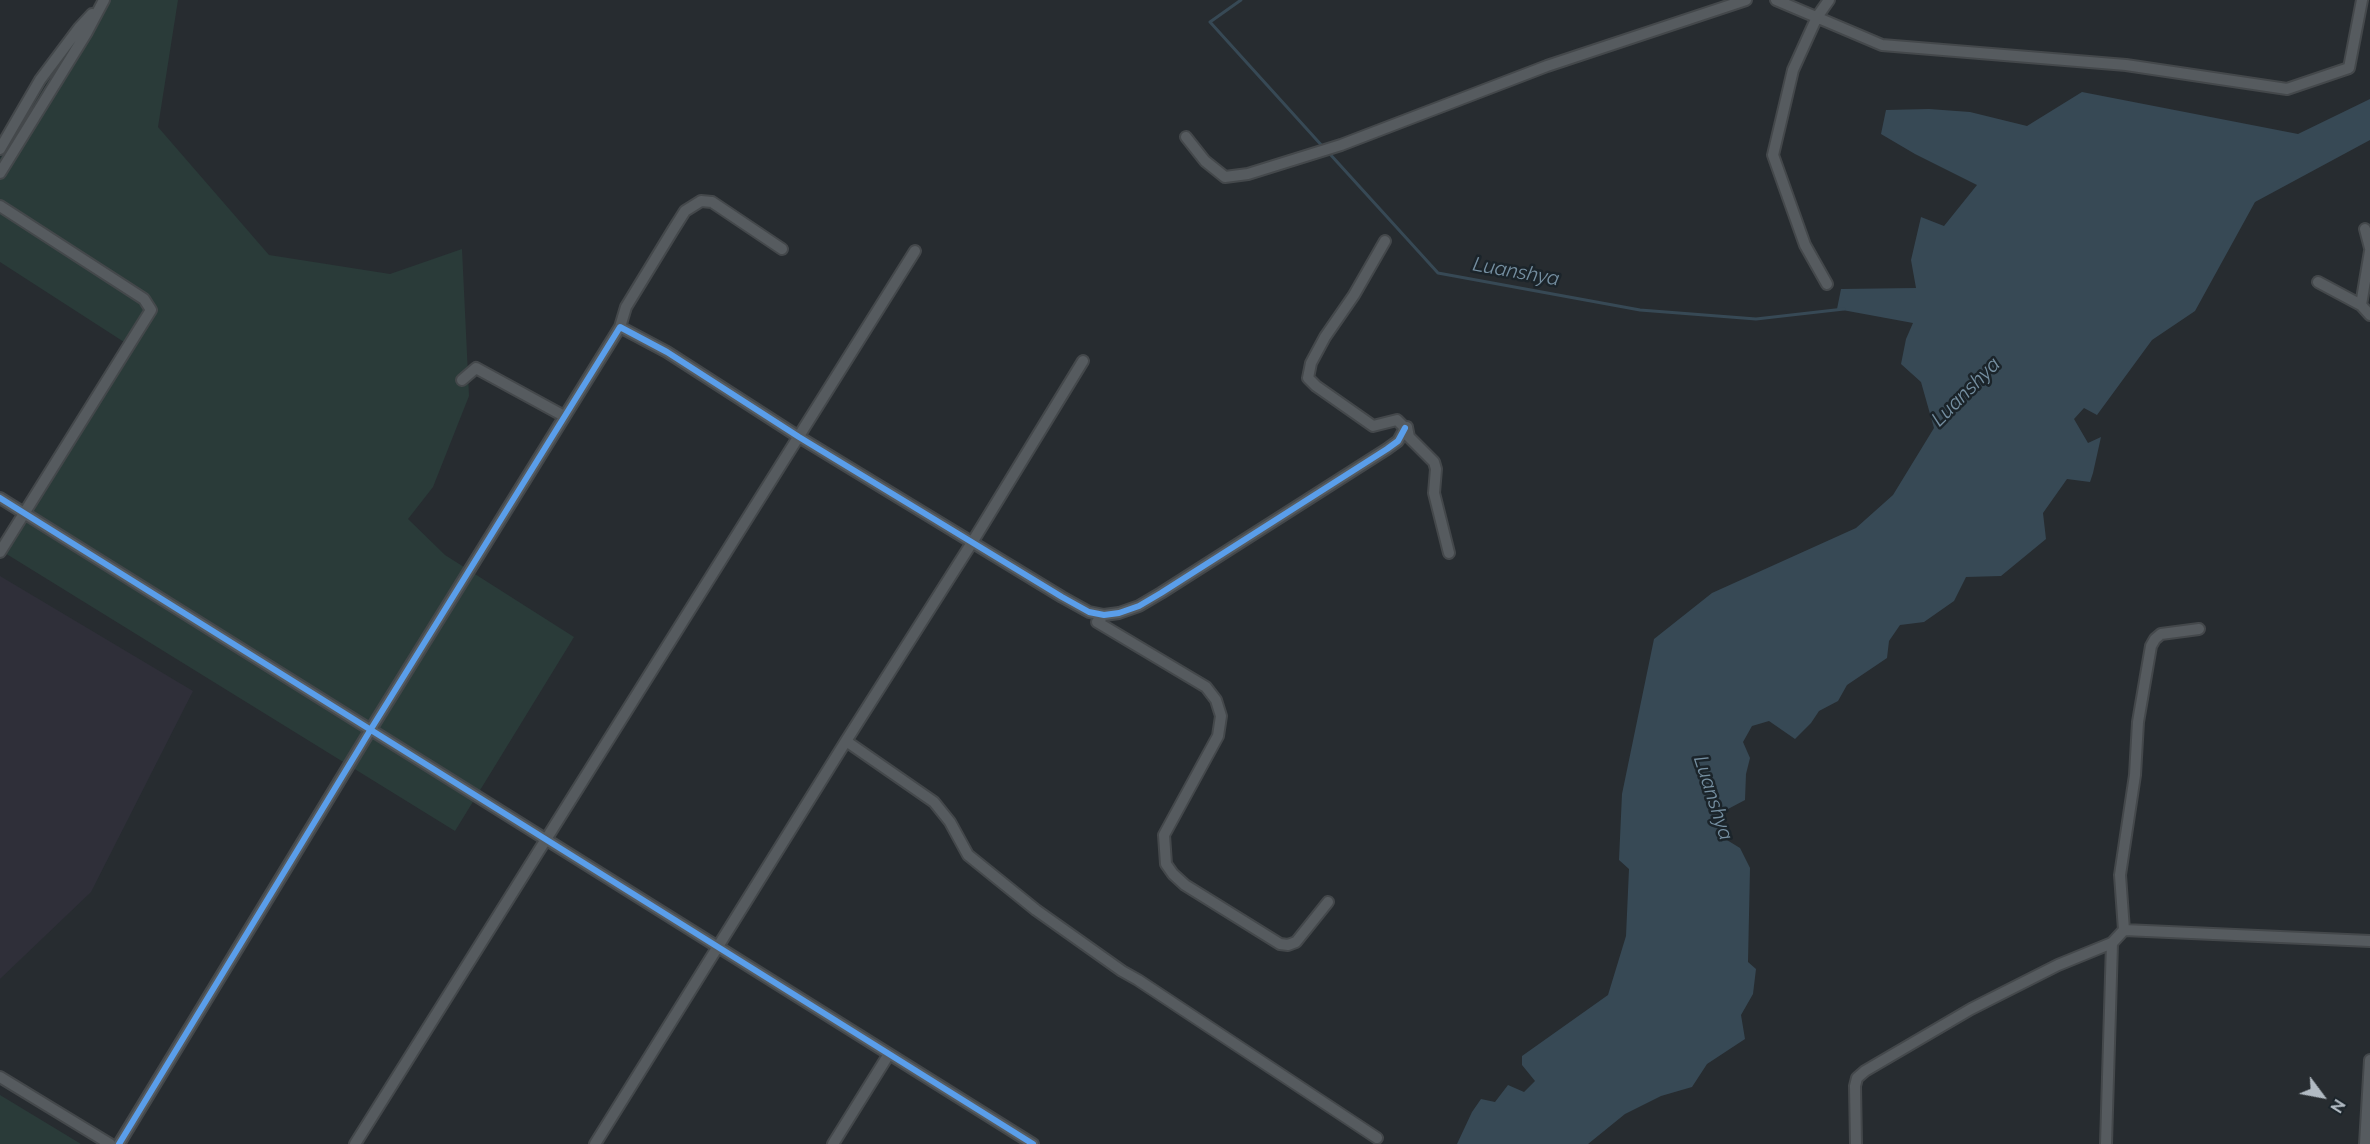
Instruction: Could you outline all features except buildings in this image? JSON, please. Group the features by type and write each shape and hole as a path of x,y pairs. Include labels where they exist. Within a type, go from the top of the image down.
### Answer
{"street":[{"path":"1185,137 1206,161 1225,177 1248,174 1341,145 1547,66 1746,0"},
{"path":"1776,0 1882,45 2126,65 2287,89 2349,68 2362,0"},
{"path":"1827,284 1805,245 1773,155 1793,70 1816,17 1829,0"},
{"path":"0,149 40,80 79,28 103,1"},
{"path":"0,173 103,1"},
{"path":"40,80 52,88"},
{"path":"119,1144 371,729 620,327 626,307 685,211 701,201 712,202 782,249"},
{"path":"0,206 144,299 151,310 0,552"},
{"path":"2361,305 2370,250 2365,229"},
{"path":"1385,241 1354,295 1325,337 1311,363 1308,378 1372,426 1396,420 1405,428 1407,427 1409,438 1434,462 1436,469 1434,493 1449,553"},
{"path":"355,1144 915,251"},
{"path":"2318,282 2361,305 2370,315"},
{"path":"620,327 667,352 799,436 1062,597 1089,612 1104,615 1139,606 1161,593 1387,449 1398,441 1405,428"},
{"path":"595,1144 973,542 1083,361"},
{"path":"462,380 476,368 564,416"},
{"path":"0,498 1033,1144"},
{"path":"1104,615 1097,622 1206,687 1216,700 1221,716 1218,736 1164,835 1166,864 1173,874 1185,885 1280,944 1288,945 1296,942 1328,902"},
{"path":"1856,1144 1855,1086 1857,1078 1865,1071 1971,1009 2058,965 2112,943 2124,930 2120,876 2135,775 2138,722 2151,646 2161,634 2199,629"},
{"path":"846,741 934,802 950,822 968,855 1036,910 1122,971 1377,1138"},
{"path":"2124,930 2370,941"},
{"path":"2106,1144 2112,943"},
{"path":"833,1144 889,1054"},
{"path":"2365,1144 2370,1060"},
{"path":"0,1077 110,1144"}],"shaded area":[{"path":"104,0 178,0 158,127 269,255 390,274 462,249 469,396 433,487 408,519 445,555 574,637 455,831 0,550 0,545 124,342 0,262 0,158 71,45"},
{"path":"0,576 193,691 91,892 0,979"},
{"path":"0,1095 81,1144 0,1144"}],"water":[{"path":"2082,92 2298,134 2370,99 2370,140 2255,202 2195,311 2152,340 2097,415 2084,408 2074,419 2088,443 2101,437 2093,473 2090,482 2067,479 2043,513 2046,539 2001,576 1966,577 1954,601 1924,622 1900,625 1889,641 1887,658 1847,685 1838,701 1819,711 1795,739 1769,721 1752,726 1743,742 1750,758 1746,774 1745,800 1728,809 1719,821 1722,837 1740,848 1750,868 1748,962 1756,969 1753,994 1741,1015 1745,1039 1707,1064 1692,1087 1661,1096 1625,1114 1588,1144 1457,1144 1472,1112 1481,1099 1495,1102 1508,1085 1524,1092 1535,1081 1522,1065 1522,1056 1608,995 1626,936 1629,869 1619,860 1622,794 1654,639 1712,593 1856,528 1893,495 1934,428 1921,382 1901,364 1906,339 1913,323 1837,309 1841,289 1916,288 1911,260 1921,217 1944,226 1977,185 1881,134 1886,110 1929,109 1970,112 2027,126"}],"waterway":[{"name":"Luanshya","path":"1241,0 1210,22 1324,148"},
{"name":"Luanshya","path":"1329,153 1438,273 1640,310 1756,319 1844,309"}],"cycle path":[{"path":"119,1144 371,729 620,327 667,352 799,437 1062,597 1089,612 1104,615 1139,606 1161,593 1387,449 1398,441 1405,428"},
{"path":"0,498 1033,1144"}]}
